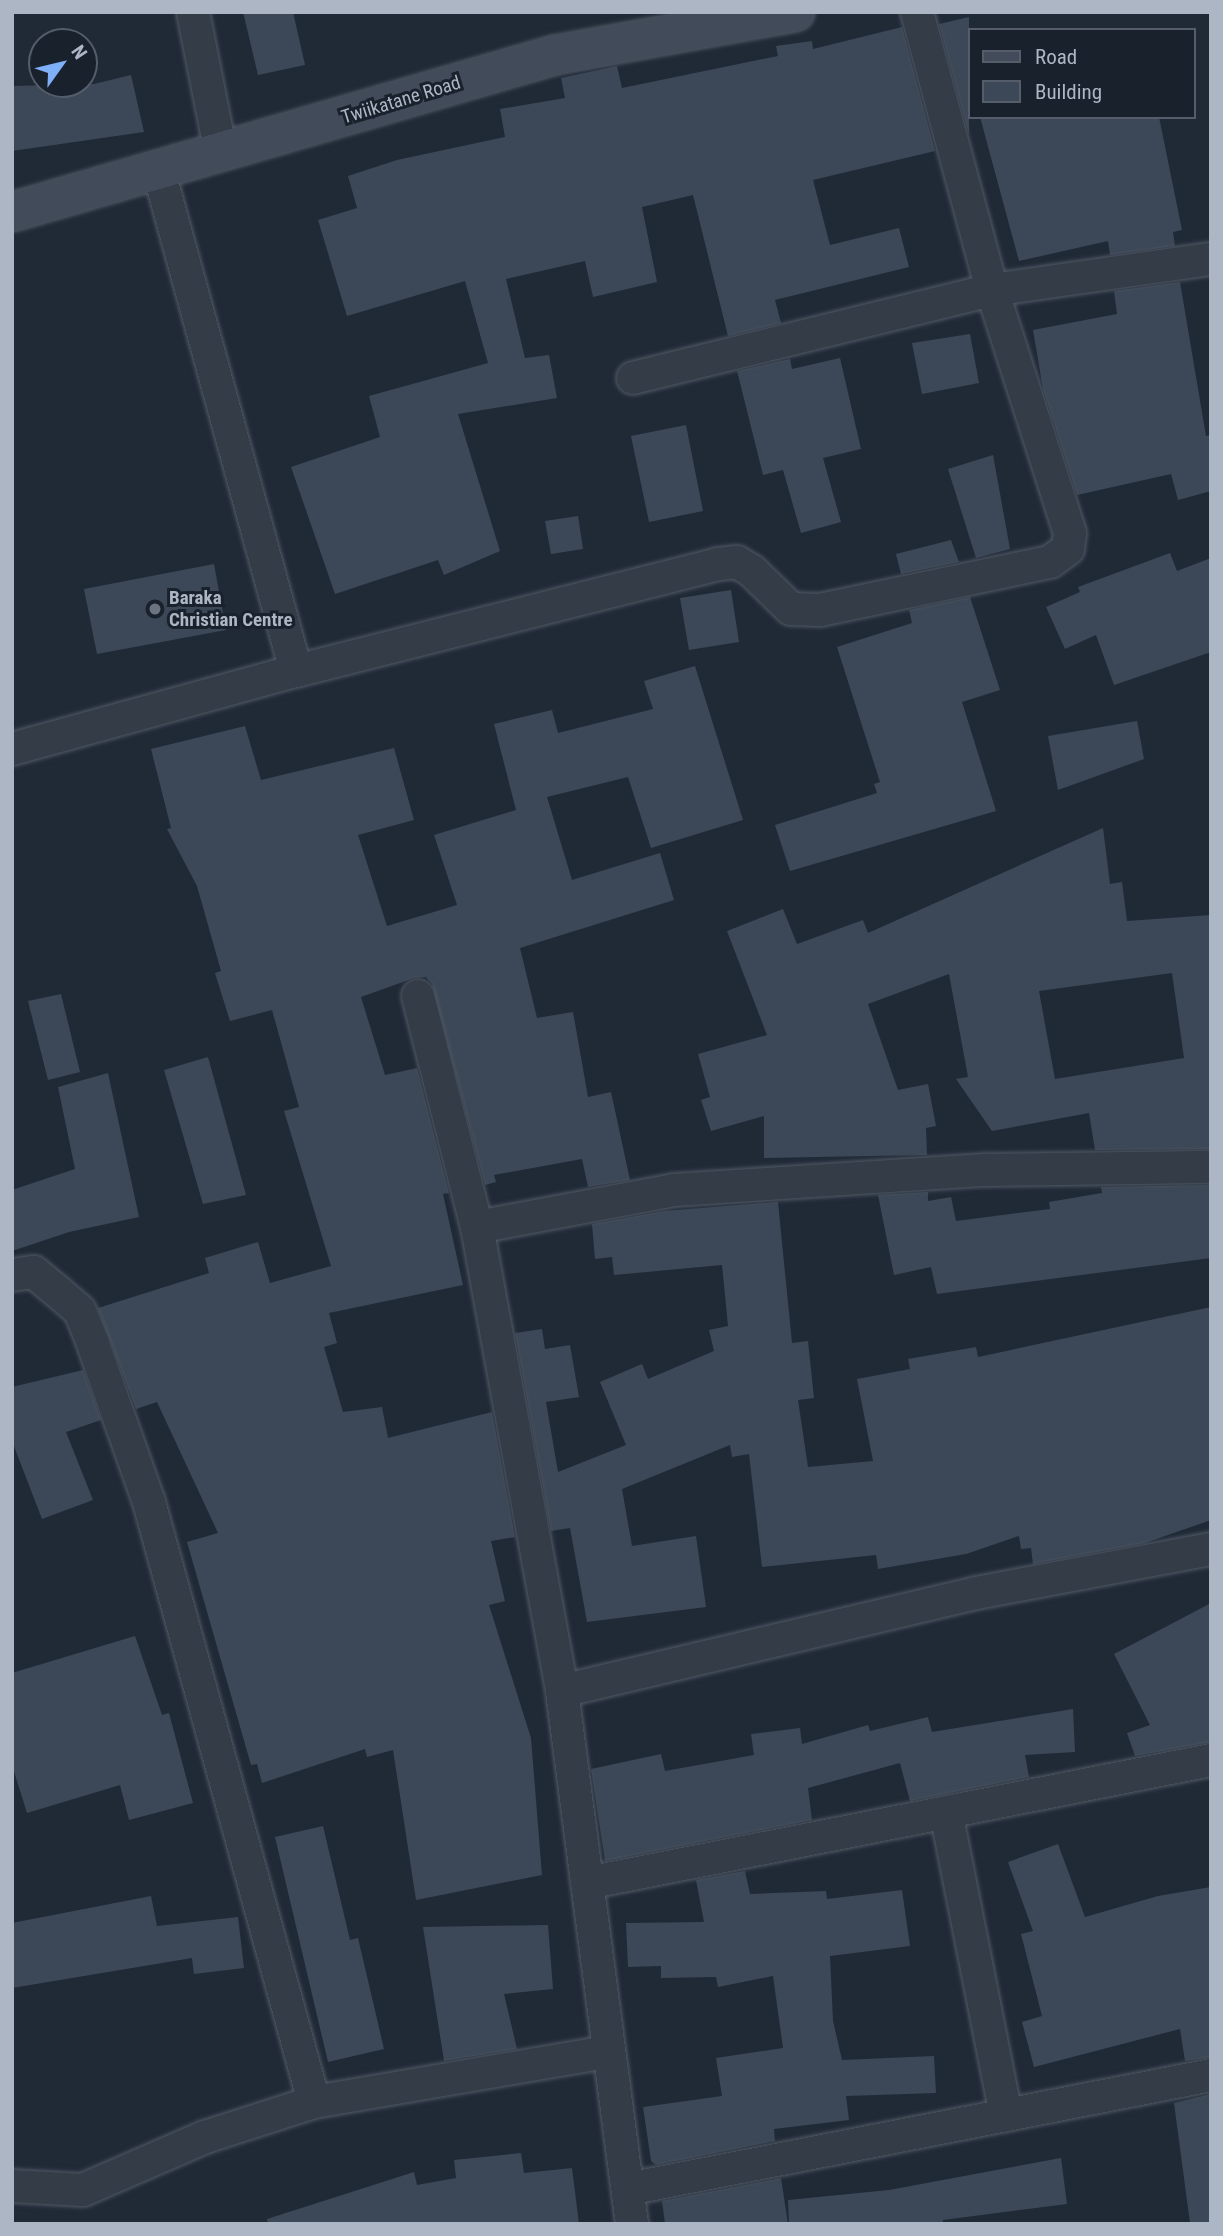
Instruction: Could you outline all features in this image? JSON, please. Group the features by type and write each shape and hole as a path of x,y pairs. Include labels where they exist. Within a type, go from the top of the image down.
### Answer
{"main road":[{"name":"Twiikatane Road","path":"12,212 159,172 555,55 795,12"}],"street":[{"path":"193,12 221,154"},
{"path":"12,748 296,671 718,564 737,562 752,571 791,609 820,610 1050,562 1068,549 1070,533 992,290 917,12"},
{"path":"159,172 296,671"},
{"path":"633,378 992,290 1211,259"},
{"path":"418,996 477,1227 562,1691 607,2052 632,2224"},
{"path":"477,1227 674,1190 985,1170 1211,1167"},
{"path":"12,1275 34,1272 57,1291 79,1311 93,1344 149,1502 314,2102"},
{"path":"562,1691 976,1593 1211,1549"},
{"path":"587,1883 1211,1760"},
{"path":"946,1812 1006,2115"},
{"path":"12,2186 83,2190 205,2137 314,2102 607,2052"},
{"path":"628,2189 1211,2074"}],"building":[{"path":"243,12 293,12 305,65 258,75"},
{"path":"969,17 969,135 939,24"},
{"path":"902,27 935,151 813,180 830,245 899,228 909,267 775,300 781,323 728,336 693,195 642,207 657,282 593,297 585,261 506,279 525,358 549,355 557,398 458,414 500,551 444,575 438,560 335,594 291,467 380,437 369,396 488,363 465,281 347,316 318,220 357,208 348,176 397,160 505,137 500,109 565,98 561,78 617,66 622,88 778,56 776,46 812,41 813,49"},
{"path":"131,75 144,132 12,151 12,86 28,86 28,98 98,98 98,83"},
{"path":"981,119 1159,119 1182,230 1173,232 1175,246 1110,255 1108,241 1019,261"},
{"path":"1180,282 1206,436 1211,435 1211,491 1178,500 1171,474 1077,495 1043,389 1033,330 1117,314 1114,291"},
{"path":"970,334 979,383 922,394 912,343"},
{"path":"840,358 861,449 823,458 841,522 801,533 783,470 763,475 737,371 790,359 792,369"},
{"path":"686,425 703,511 649,522 631,436"},
{"path":"993,455 1010,549 976,558 948,469"},
{"path":"578,516 583,549 551,554 545,521"},
{"path":"951,540 959,562 901,574 896,554"},
{"path":"1170,553 1177,571 1211,558 1211,652 1114,685 1096,635 1065,649 1046,607 1080,592 1078,587"},
{"name":"Baraka Christian Centre","path":"214,564 226,630 97,654 84,589"},
{"path":"731,590 739,642 689,650 680,598"},
{"path":"970,597 1000,690 962,702 996,811 790,871 775,825 877,793 874,784 880,782 837,647 912,623 909,610"},
{"path":"695,666 743,820 651,848 628,777 547,797 572,880 660,853 674,900 520,948 537,1018 573,1012 588,1097 611,1092 630,1180 588,1187 582,1159 494,1175 496,1182 485,1185 432,984 426,977 414,978 361,997 385,1075 417,1068 449,1193 443,1194 463,1285 329,1313 337,1343 324,1347 343,1412 382,1407 388,1438 492,1412 515,1537 491,1541 505,1601 489,1605 531,1738 542,1875 416,1900 393,1750 367,1757 365,1749 262,1783 257,1764 251,1765 187,1542 218,1533 157,1402 136,1409 98,1308 209,1273 205,1258 258,1242 270,1283 331,1266 284,1111 299,1107 272,1010 230,1021 215,973 221,971 197,886 167,829 171,828 151,749 245,726 261,780 394,748 414,820 358,835 387,926 457,905 434,835 516,810 494,724 552,710 558,733 653,709 644,681"},
{"path":"1137,721 1144,759 1058,790 1048,736"},
{"path":"1103,828 1110,884 1122,882 1127,921 1211,915 1211,1149 1095,1150 1089,1113 992,1131 956,1079 968,1077 949,974 868,1004 898,1090 928,1084 936,1126 926,1128 927,1155 764,1158 764,1116 711,1131 701,1100 710,1097 698,1054 767,1035 727,931 783,909 797,944 863,920 868,933","holes":["1172,973 1184,1058 1055,1079 1039,991"]},
{"path":"61,994 80,1072 48,1080 28,1001"},
{"path":"208,1057 246,1195 203,1204 164,1070"},
{"path":"108,1073 139,1217 69,1232 12,1251 12,1190 75,1169 58,1087"},
{"path":"1211,1185 1211,1258 937,1294 931,1267 894,1275 878,1195 928,1192 928,1201 951,1197 956,1221 1050,1209 1049,1202 1102,1193 1101,1187"},
{"path":"778,1202 792,1343 808,1341 814,1398 798,1400 808,1467 873,1461 857,1379 910,1369 908,1359 976,1347 978,1357 1211,1307 1211,1520 1145,1543 1033,1564 1031,1548 1021,1549 1019,1536 966,1554 878,1569 876,1555 762,1567 749,1454 732,1457 730,1445 622,1489 632,1546 696,1536 706,1607 587,1622 570,1528 551,1531 515,1333 542,1329 545,1349 570,1345 579,1397 546,1402 558,1472 626,1445 600,1382 642,1364 648,1379 714,1351 709,1330 728,1326 722,1265 614,1275 612,1257 595,1259 592,1224 664,1211"},
{"path":"83,1370 101,1420 66,1432 93,1500 42,1519 12,1441 12,1387"},
{"path":"1211,1603 1211,1742 1135,1756 1127,1733 1150,1725 1114,1654"},
{"path":"135,1636 162,1715 169,1713 193,1803 129,1820 120,1785 27,1813 12,1765 12,1673"},
{"path":"1073,1709 1075,1752 1025,1755 1029,1777 910,1801 900,1763 808,1788 812,1820 605,1861 591,1769 661,1754 665,1771 754,1755 751,1734 800,1728 802,1744 868,1725 870,1731 928,1717 932,1732"},
{"path":"323,1826 350,1940 358,1938 384,2049 328,2062 275,1837"},
{"path":"1058,1844 1085,1917 1158,1896 1211,1887 1211,2057 1185,2061 1180,2029 1034,2067 1022,2022 1042,2016 1021,1934 1033,1931 1008,1862"},
{"path":"745,1871 750,1894 826,1891 827,1899 902,1890 910,1946 830,1956 833,2021 842,2060 934,2056 936,2093 846,2096 849,2120 774,2129 775,2141 656,2165 651,2161 643,2107 722,2096 716,2058 783,2048 773,1976 718,1987 716,1977 661,1978 661,1966 628,1967 626,1923 704,1922 696,1880"},
{"path":"151,1896 157,1926 238,1917 244,1968 194,1974 192,1958 12,1988 12,1923"},
{"path":"548,1925 553,1989 504,1994 517,2049 444,2061 423,1927"},
{"path":"1211,2094 1211,2222 1190,2223 1174,2103"},
{"path":"521,2153 524,2173 572,2168 579,2224 268,2224 267,2219 414,2172 417,2185 456,2178 454,2160"},
{"path":"1061,2158 1067,2204 943,2220 943,2224 789,2224 788,2200 889,2190"},
{"path":"781,2178 788,2224 665,2224 662,2201"}],"place":[{"name":"Baraka Christian Centre","path":"155,609"}]}
